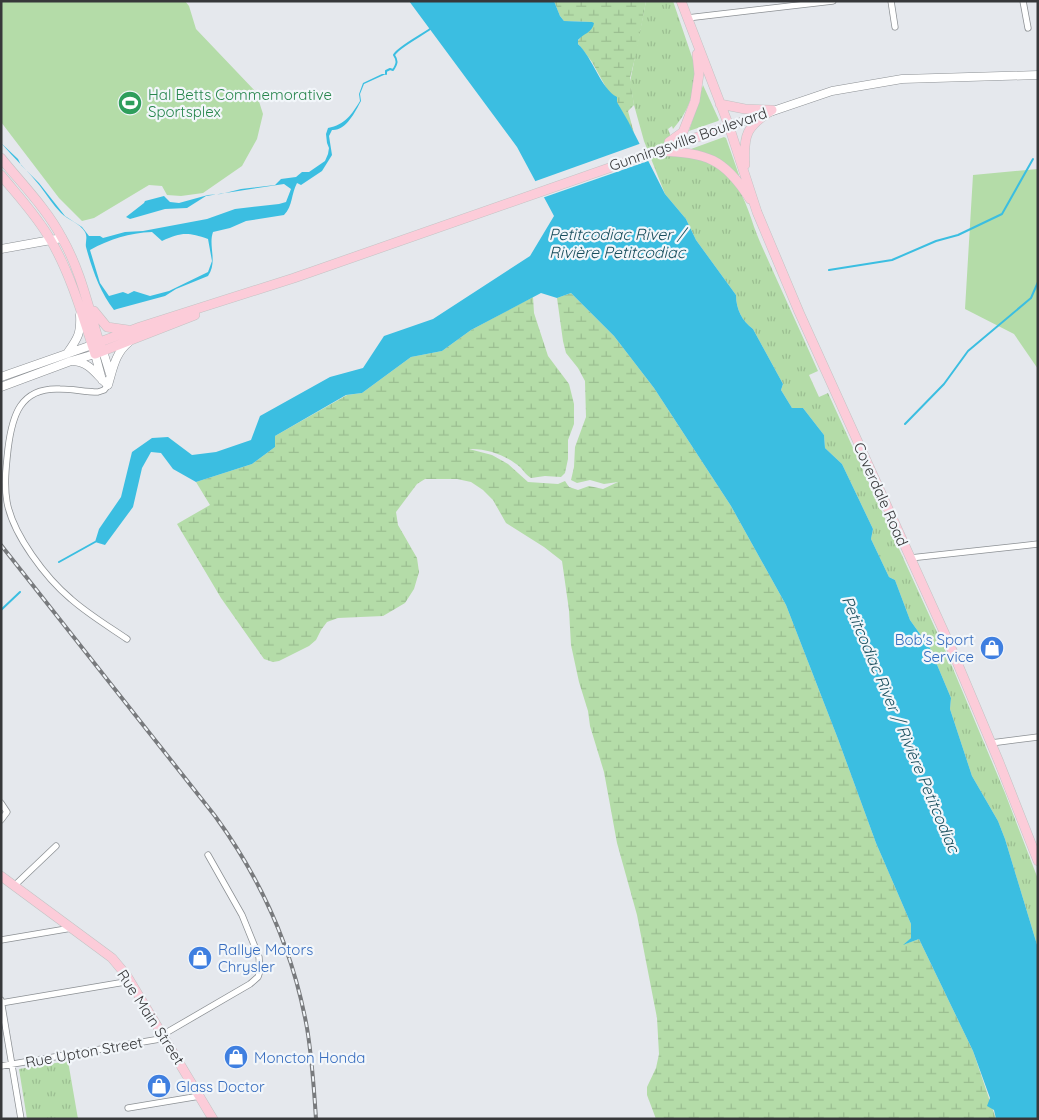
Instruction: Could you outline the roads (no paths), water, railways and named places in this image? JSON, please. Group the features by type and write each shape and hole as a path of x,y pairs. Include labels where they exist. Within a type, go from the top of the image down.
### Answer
{"main road":[{"path":"677,140 685,128 697,90 699,74 695,38 681,1"},
{"name":"Coverdale Road","path":"695,38 729,126 758,212 812,342 953,651 1038,861"},
{"name":"Gunningsville Boulevard","path":"94,349 654,151 677,140 729,126 832,91 902,79 1038,74"},
{"path":"720,104 745,109 772,110"},
{"path":"746,176 745,151 749,131 757,120 772,110"},
{"path":"654,151 681,152 707,158 724,168 737,180 758,212"},
{"path":"1,158 46,213 62,238 89,302 98,317 107,327 132,335 119,353 113,365 111,376 105,382"},
{"path":"1,175 36,218 51,240 67,275 105,382"},
{"path":"1,248 62,238"},
{"path":"89,302 94,349 111,376"},
{"path":"68,352 81,328 80,310"},
{"path":"1,377 68,352 94,349"},
{"path":"1,387 71,361 94,349"},
{"path":"71,361 89,366 105,382"},
{"name":"Rue Main Street","path":"1,876 112,958 131,981 213,1119"}],"street":[{"path":"687,18 833,1"},
{"path":"891,1 895,27"},
{"path":"1022,1 1028,28"},
{"path":"105,382 104,390 98,392 58,388 39,392 19,407 12,421 7,455 7,503 15,527 24,543 52,581 72,601 127,639"},
{"path":"910,558 1038,544"},
{"path":"991,743 1038,737"},
{"path":"1,803 7,812 1,820"},
{"path":"14,886 56,846"},
{"path":"165,1036 250,984 258,977 260,972 261,963 242,915 208,856"},
{"path":"1,940 72,928"},
{"path":"21,1119 1,1002 131,981"},
{"name":"Rue Upton Street","path":"1,1066 165,1036"},
{"path":"128,1108 200,1096"}],"water":[{"name":"Petitcodiac River / Rivière Petitcodiac","path":"409,1 554,1 564,21 594,23 590,31 578,40 578,44 606,87 617,97 617,102 665,194 686,219 696,240 736,295 740,314 753,329 783,384 781,390 792,408 803,408 824,435 825,448 842,464 873,529 871,539 889,577 895,580 910,620 930,648 951,698 950,709 972,776 998,821 1005,839 1038,948 1038,1119 996,1119 994,1110 987,1106 990,1098 973,1051 919,939 903,945 911,938 911,924 876,843 786,605 731,506 654,388 614,336 571,293 557,298 541,293 471,330 442,351 411,357 362,393 346,395 275,436 275,447 252,464 196,482 173,469 161,453 151,452 142,468 133,507 105,545 95,542 99,529 121,497 132,452 152,438 168,437 192,455 216,452 251,440 260,416 330,377 363,368 384,336 433,319 530,256 554,216 517,147"},
{"path":"386,74 364,84 360,94 361,101 353,115 342,127 332,130 329,136 332,155 322,171 301,185 297,183 289,208 284,215 246,221 230,228 213,232 213,260 208,276 176,289 165,296 114,310 94,272 86,247 85,232 80,226 67,218 55,207 26,170 39,183 65,216 82,227 89,236 100,236 103,238 125,232 143,231 207,219 235,209 279,204 286,202 291,189 284,184 224,193 275,185 281,179 296,177 302,172 309,172 325,161 329,148 326,134 328,128 343,122 351,114 360,101 359,94 363,83","holes":["152,232 162,241 185,234 208,239 212,261 208,272 169,291 150,296 134,291 128,294 123,292 109,296 100,283 90,250 120,237 135,234"]},
{"path":"1,143 18,159 21,164"},
{"path":"217,194 206,196 187,208 165,209 130,219 126,217 145,201 164,196 170,202 179,203 208,195"}],"waterway":[{"path":"386,74 386,71 393,70 395,66 394,55 396,52 430,29"},
{"path":"829,270 892,260 936,241 958,235 1002,214 1033,159"},
{"path":"905,424 944,384 968,351 1031,298 1038,282"},
{"path":"59,562 95,542"},
{"path":"1,610 20,592"}],"railway":[{"path":"1,545 215,816 232,840 261,890 284,943 301,999 310,1051 316,1119"}],"place":[{"name":"Hal Betts Commemorative Sportsplex","path":"130,103"},
{"name":"Bob's Sport Service","path":"992,648"},
{"name":"Rallye Motors Chrysler","path":"200,958"},
{"name":"Moncton Honda","path":"236,1057"},
{"name":"Glass Doctor","path":"159,1086"}]}
